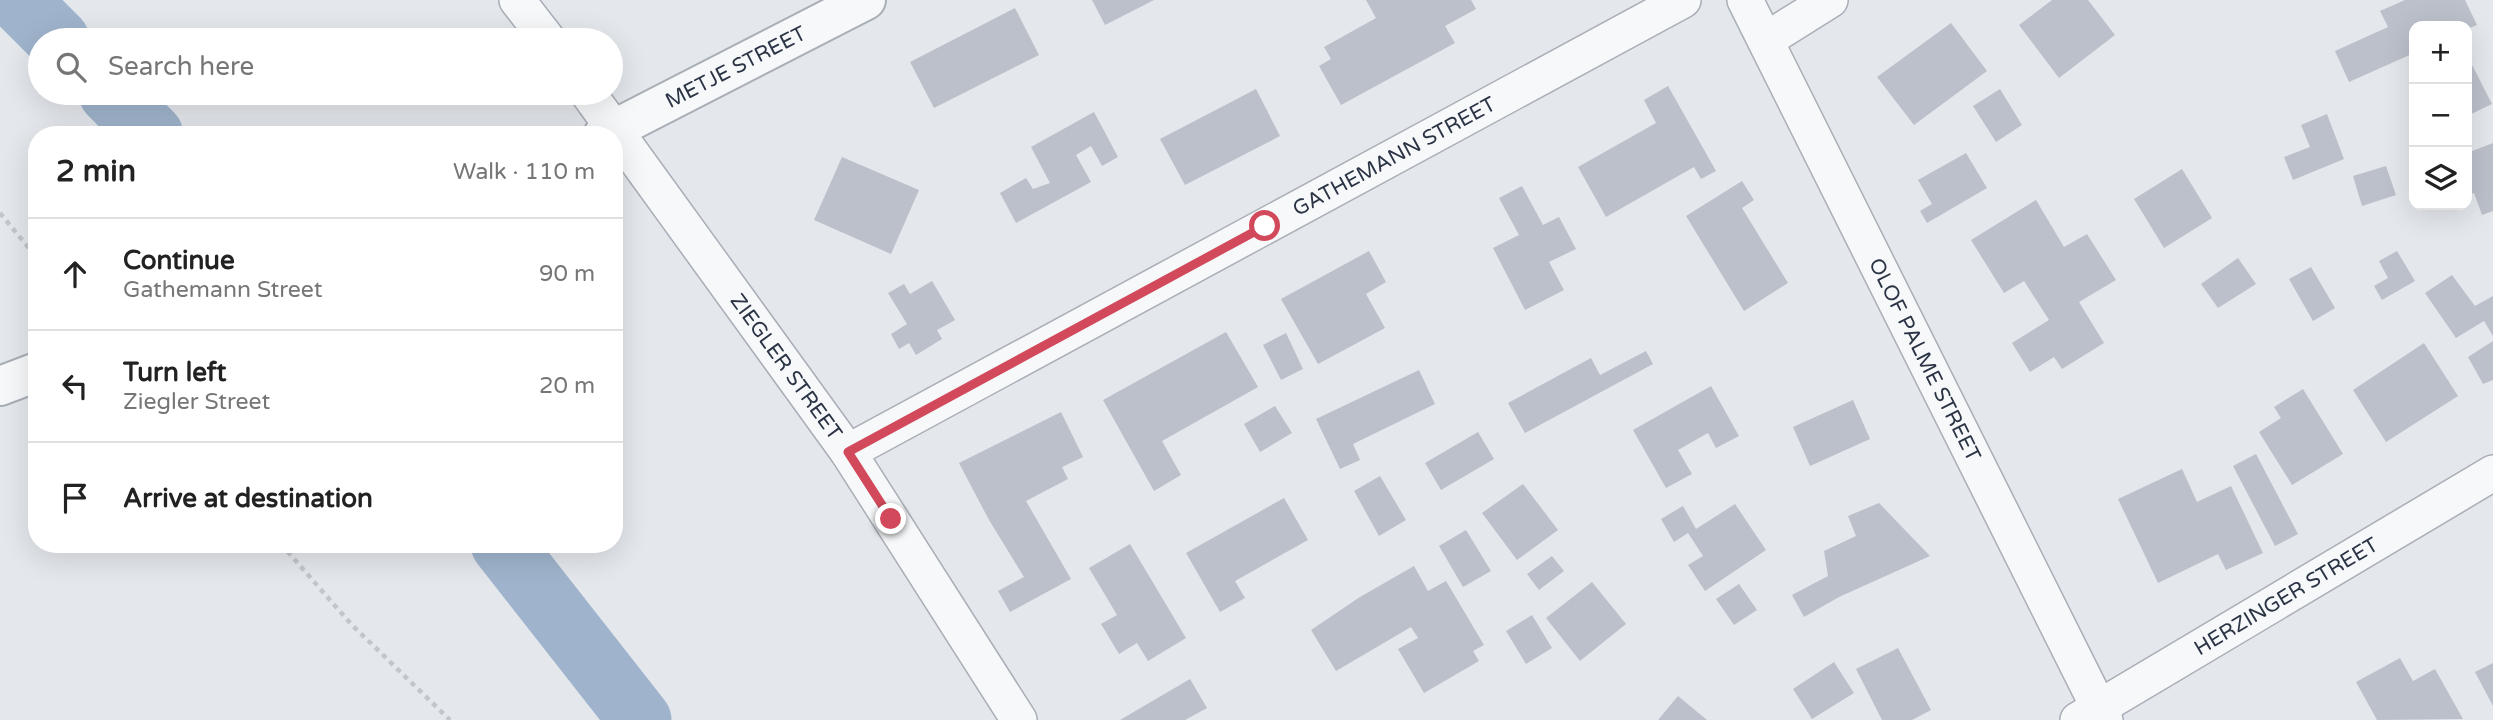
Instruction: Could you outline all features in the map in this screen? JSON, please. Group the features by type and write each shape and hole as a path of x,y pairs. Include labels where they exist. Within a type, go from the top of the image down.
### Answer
{"street":[{"path":"517,0 539,28"},
{"name":"METJE STREET","path":"621,126 866,0"},
{"name":"GATHEMANN STREET","path":"848,452 1683,0"},
{"name":"OLOF PALME STREET","path":"1745,0 2094,716"},
{"path":"1766,40 1830,0"},
{"name":"ZIEGLER STREET","path":"594,105 606,126"},
{"name":"ZIEGLER STREET","path":"623,151 848,452 1019,720"},
{"path":"0,386 28,375"},
{"name":"HERZINGER STREET","path":"2094,716 2493,472"}],"path":[{"path":"0,213 28,247"},
{"path":"289,553 351,624 450,720"}],"building":[{"path":"1092,0 1154,0 1105,25"},
{"path":"1366,0 1471,0 1476,9 1445,26 1455,43 1341,105 1319,66 1331,59 1324,47 1376,18"},
{"path":"2052,0 2088,0 2115,35 2059,78 2019,25"},
{"path":"2405,0 2465,0 2477,25 2472,27 2472,21 2409,21 2409,55 2349,82 2335,51 2388,27 2380,11"},
{"path":"1015,8 1039,55 934,108 910,62"},
{"path":"1951,23 1987,71 1914,125 1877,77"},
{"path":"2472,65 2492,104 2472,114"},
{"path":"1668,86 1716,171 1701,179 1694,167 1606,217 1578,167 1656,123 1644,100"},
{"path":"1256,89 1280,136 1185,185 1160,139"},
{"path":"2000,89 2022,125 1996,142 1973,106"},
{"path":"1094,112 1118,157 1102,166 1091,146 1076,155 1091,182 1016,223 1000,193 1026,178 1033,189 1050,183 1031,147"},
{"path":"2327,114 2344,159 2293,180 2284,157 2310,147 2301,125"},
{"path":"2493,143 2493,211 2482,215 2474,193 2472,194 2472,151"},
{"path":"1966,153 1987,188 1927,223 1920,211 1932,204 1918,180"},
{"path":"842,157 919,190 891,254 814,220"},
{"path":"2386,166 2396,195 2362,206 2353,176"},
{"path":"2182,169 2212,218 2164,248 2134,199"},
{"path":"1742,181 1754,200 1742,208 1788,283 1744,311 1686,216"},
{"path":"1522,186 1543,225 1559,217 1576,249 1549,262 1564,290 1525,310 1493,248 1519,235 1499,198"},
{"path":"2036,200 2064,247 2087,234 2116,280 2079,302 2104,343 2062,369 2054,357 2030,372 2012,343 2049,320 2024,281 2004,293 1971,240"},
{"path":"1369,251 1386,282 1366,294 1385,328 1318,364 1281,299"},
{"path":"2397,251 2415,281 2382,300 2374,286 2388,278 2379,261"},
{"path":"2238,258 2256,284 2218,308 2201,284"},
{"path":"2311,267 2335,308 2313,321 2289,279"},
{"path":"2452,275 2475,306 2493,296 2493,336 2484,321 2456,338 2425,293"},
{"path":"932,281 955,320 937,330 942,339 916,355 909,343 899,349 891,334 907,324 888,293 904,284 910,294"},
{"path":"1226,332 1258,387 1162,441 1181,475 1154,491 1103,400"},
{"path":"1286,333 1303,369 1281,380 1263,345"},
{"path":"2493,341 2493,380 2483,384 2468,357"},
{"path":"2424,343 2458,396 2386,442 2353,390"},
{"path":"1646,351 1653,364 1525,433 1508,403 1591,358 1600,375"},
{"path":"1419,370 1435,404 1353,444 1360,460 1340,469 1316,419"},
{"path":"1711,386 1739,436 1716,448 1708,433 1678,450 1692,474 1666,488 1633,430"},
{"path":"2303,389 2343,454 2292,485 2259,432 2281,418 2274,407"},
{"path":"1853,400 1870,439 1810,466 1793,427"},
{"path":"1275,406 1292,433 1260,452 1244,424"},
{"path":"1061,412 1083,457 1062,467 1068,479 1026,501 1071,579 1010,612 998,591 1024,577 989,520 959,463"},
{"path":"1478,432 1494,459 1441,490 1425,463"},
{"path":"2256,454 2298,534 2275,546 2233,466"},
{"path":"2182,469 2197,502 2231,486 2263,553 2226,570 2218,554 2158,583 2118,499"},
{"path":"1380,476 1406,520 1379,536 1354,491"},
{"path":"1523,484 1558,530 1517,560 1482,513"},
{"path":"1284,498 1308,540 1235,581 1245,598 1220,612 1186,553"},
{"path":"1879,503 1930,556 1839,597 1804,617 1792,595 1828,576 1824,551 1856,536 1848,516"},
{"path":"1735,504 1766,550 1705,591 1688,565 1703,556 1688,533 1674,542 1661,519 1683,506 1696,529"},
{"path":"1466,530 1491,571 1463,587 1439,546"},
{"path":"1130,544 1186,638 1148,661 1137,643 1119,654 1101,624 1117,615 1089,568"},
{"path":"1552,556 1564,571 1539,590 1527,574"},
{"path":"1414,566 1428,591 1446,581 1484,645 1473,651 1479,661 1424,693 1398,649 1418,638 1411,627 1336,671 1311,630 1360,597"},
{"path":"1592,582 1626,624 1580,661 1546,618"},
{"path":"1739,584 1757,610 1734,625 1716,599"},
{"path":"1532,615 1552,648 1526,664 1506,631"},
{"path":"1898,648 1931,710 1912,720 1882,720 1856,669"},
{"path":"2400,658 2413,681 2435,669 2463,719 2377,720 2356,682"},
{"path":"1834,662 1854,693 1812,719 1793,689"},
{"path":"2493,663 2493,706 2475,672"},
{"path":"1190,679 1207,708 1185,720 1120,720"},
{"path":"1678,696 1707,720 1658,720"}],"waterway":[{"path":"18,0 46,28"},
{"path":"122,105 143,126"},
{"path":"509,553 640,720"}],"route":[{"path":"891,519 848,452 1265,226"}]}
